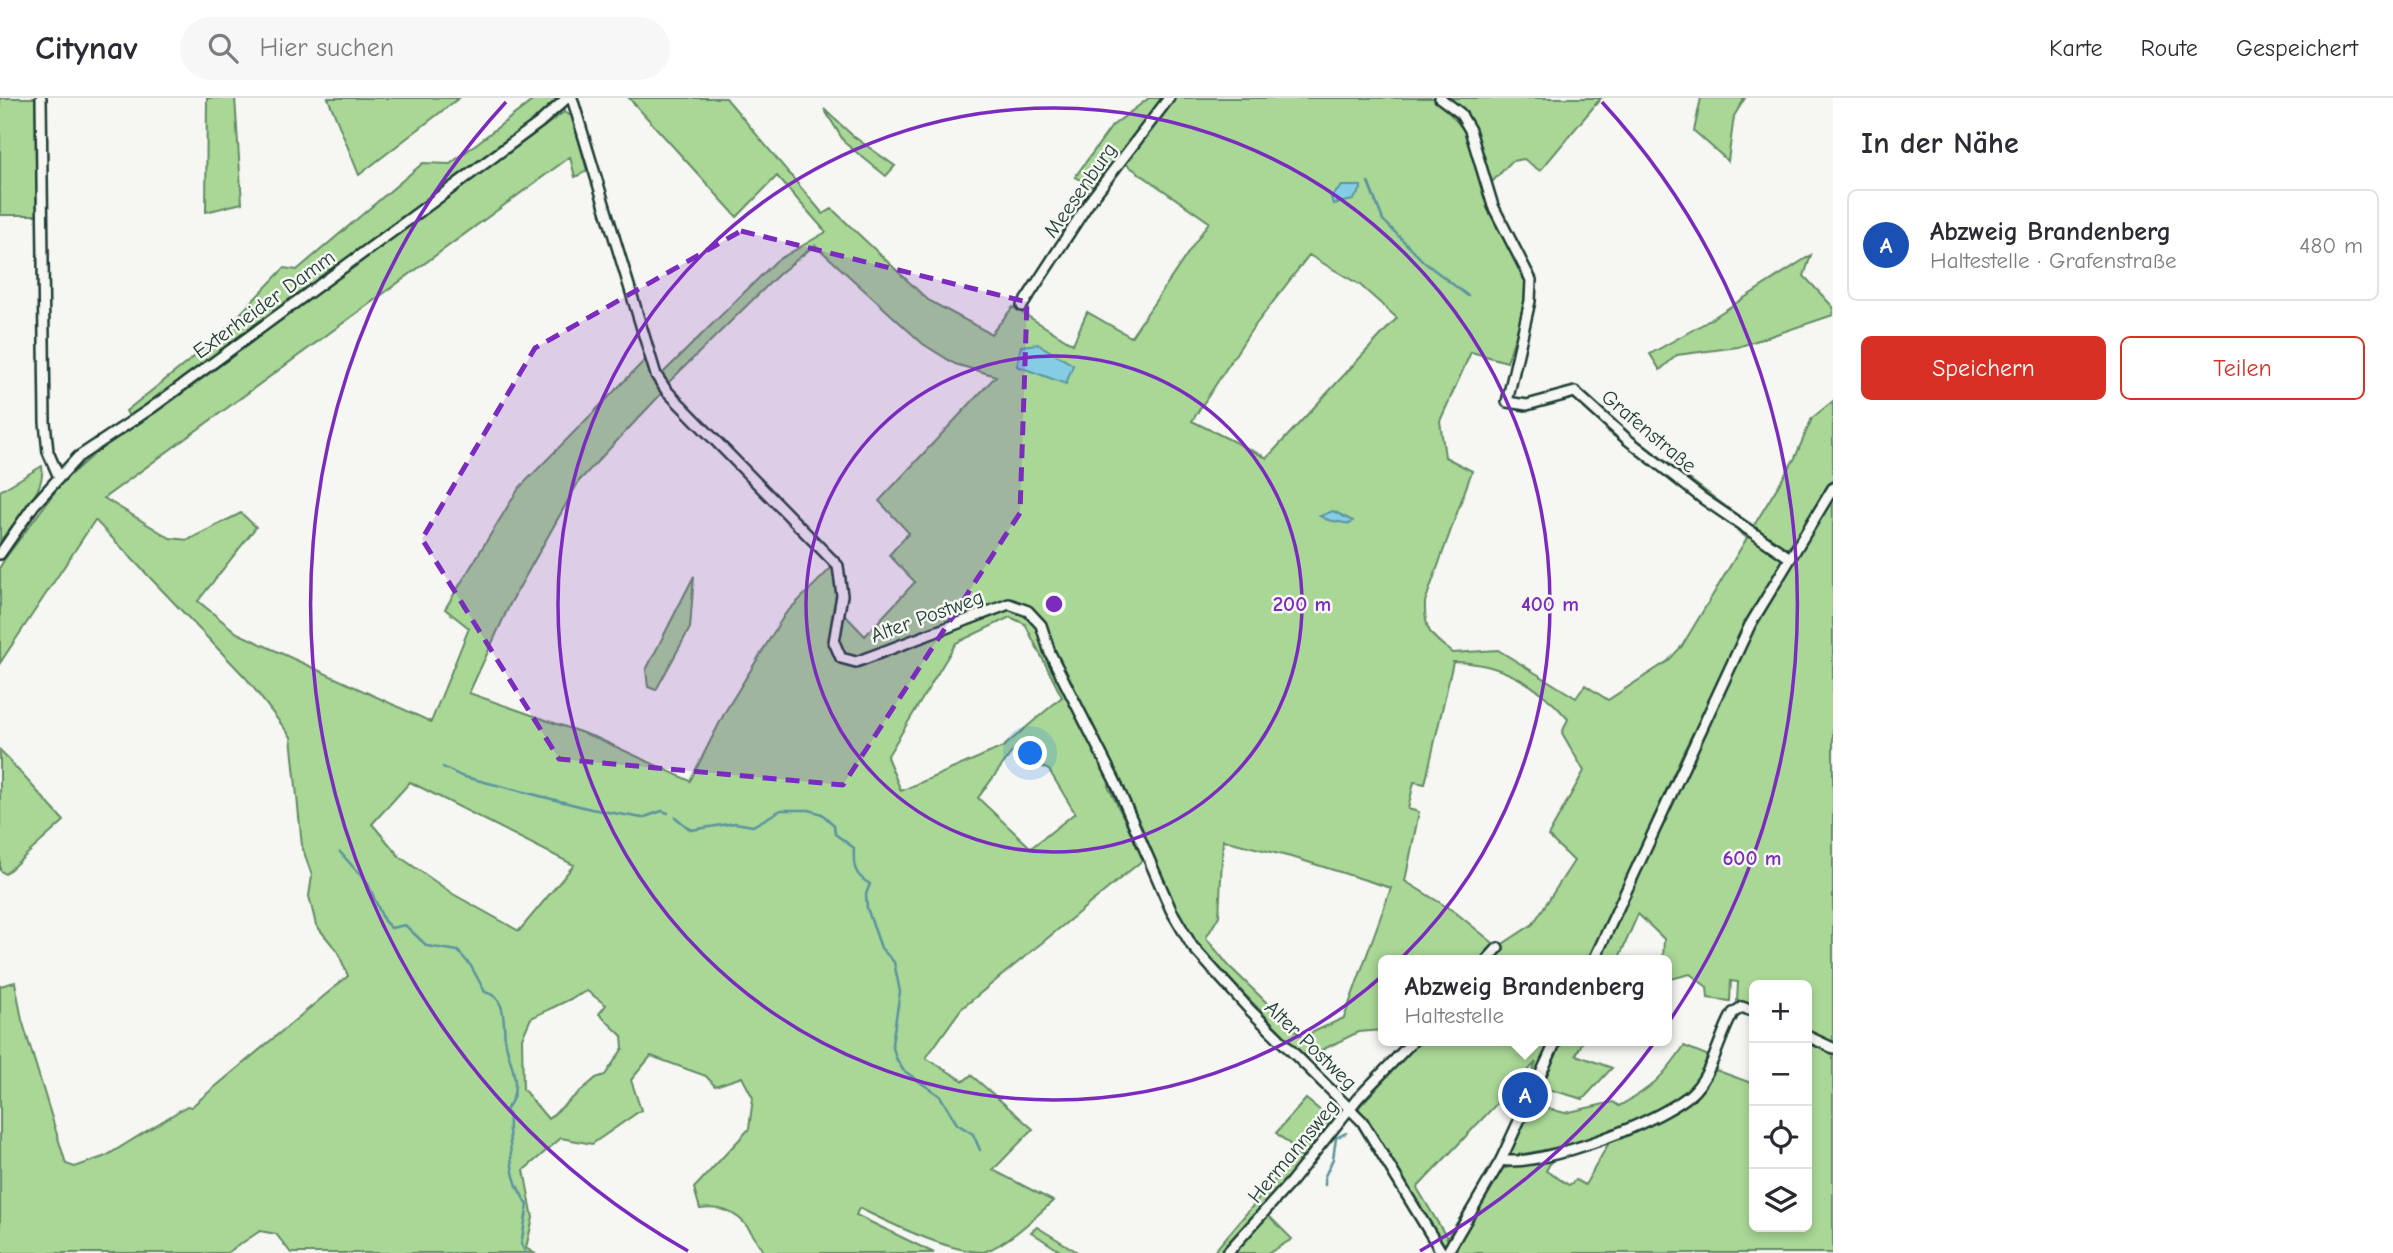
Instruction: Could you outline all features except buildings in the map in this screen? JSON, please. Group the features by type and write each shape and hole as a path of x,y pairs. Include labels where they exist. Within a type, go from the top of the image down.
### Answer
{"street":[{"path":"41,98 45,422 48,452 58,475"},
{"name":"Exterheider Damm","path":"0,552 58,475 78,457 150,409 463,180 539,123 566,98"},
{"name":"Alter Postweg","path":"572,98 656,375 666,390 838,566 842,595 834,642 841,658 856,662 1009,604 1028,611 1041,625 1050,653 1115,781 1171,910 1192,946 1250,1009 1362,1121 1442,1253"},
{"name":"Meesenburg","path":"1022,306 1090,201 1169,98"},
{"name":"Grafenstraße","path":"1440,98 1460,114 1470,130 1493,206 1531,280 1530,301 1507,402 1527,405 1574,393 1691,489 1790,558"},
{"path":"1596,955 1750,625 1833,488"},
{"path":"1492,955 1498,948"},
{"path":"1501,1160 1511,1162 1560,1153 1604,1139 1686,1099 1704,1078 1733,1013 1742,1007 1749,1010"},
{"path":"1812,1038 1833,1048"},
{"name":"Hermannsweg","path":"1227,1253 1408,1046"},
{"path":"1447,1253 1501,1160 1554,1046"}],"highlighted area":[{"path":"741,231 1027,302 1020,513 843,785 559,759 422,539 535,348"}],"green space":[{"path":"0,98 36,98 38,215 0,215"},
{"path":"207,98 235,98 242,203 206,212"},
{"path":"328,98 459,98 359,175"},
{"path":"536,98 561,98 535,121 130,418 126,411 214,341 284,268 297,270 423,163 450,164"},
{"path":"629,98 726,98 823,214 832,209 928,300 991,334 1013,307 1073,344 1087,312 1131,337 1209,222 1123,162 1173,98 1436,98 1465,131 1489,206 1527,280 1520,337 1514,340 1507,362 1471,352 1440,421 1445,457 1472,471 1425,602 1430,632 1453,653 1498,650 1576,698 1585,685 1608,700 1668,661 1682,646 1747,538 1606,430 1609,428 1779,555 1781,560 1774,579 1750,614 1744,632 1682,755 1592,955 1378,955 1378,1030 1358,1032 1306,1058 1196,944 1172,902 1123,786 1108,786 1144,859 961,1009 926,1058 964,1081 971,1075 1033,1129 993,1170 1053,1201 994,1248 984,1252 955,1248 903,1229 859,1208 856,1215 934,1253 764,1253 746,1225 732,1213 712,1208 700,1209 694,1188 749,1129 753,1098 742,1077 715,1086 706,1076 651,1056 631,1080 641,1110 592,1144 561,1138 524,1170 533,1218 526,1248 534,1253 291,1253 276,1234 260,1231 227,1253 0,1253 0,986 15,982 22,1020 66,1164 75,1167 106,1156 187,1106 191,1107 348,976 338,952 316,925 309,896 312,876 302,846 291,737 246,678 95,520 0,663 0,567 4,560 63,481 102,447 165,406 564,112 572,116 587,171 575,177 570,157 104,498 170,538 188,540 241,513 256,527 198,601 237,633 431,722 469,628 445,609 519,488 645,360 662,393 579,481 510,604 469,693 597,738 690,781 725,712 785,614 833,566 846,577 844,614 865,636 915,582 889,555 909,533 879,501 996,376 955,364 923,344 815,245 779,274 668,383 662,374 776,261 826,232 777,176 737,217","holes":["1309,255 1360,285 1397,318 1267,458 1192,421 1250,332","1010,617 1025,624 1062,697 1003,747 901,791 887,757 956,643","1453,662 1486,666 1516,677 1544,695 1568,719 1562,733 1584,771 1548,836 1574,861 1533,924 1498,947 1455,912 1405,881 1419,812 1408,809 1414,782 1425,784","1012,752 1049,770 1075,813 1031,848 978,798","410,782 574,865 519,931 453,894 400,857 372,824","1223,840 1295,858 1391,888 1344,1018 1302,1037 1229,966 1206,938 1219,916","587,991 606,1005 599,1014 622,1036 623,1048 605,1075 596,1078 548,1119 523,1089 522,1038 531,1018"]},
{"path":"1149,98 1167,98 1093,187 1075,177 1112,126"},
{"path":"1447,98 1601,98 1540,171 1524,159 1512,161 1490,184 1474,130"},
{"path":"1701,98 1745,98 1734,116 1728,161 1694,131"},
{"path":"824,109 853,136 895,166 886,176 845,143"},
{"path":"1811,255 1804,276 1833,307 1833,315 1738,347 1677,355 1660,370 1650,354 1705,323"},
{"path":"1833,401 1833,479 1795,542 1785,550 1746,526 1629,438 1615,423 1753,527 1795,458 1812,418"},
{"path":"42,466 42,476 34,496 0,541 0,491"},
{"path":"1833,494 1833,1045 1812,1035 1812,980 1749,980 1749,1006 1737,1001 1738,982 1731,981 1730,1001 1708,998 1707,987 1690,974 1672,979 1672,955 1663,955 1664,939 1638,914 1620,955 1598,955 1735,662"},
{"path":"694,576 690,628 656,690 648,687 646,670"},
{"path":"0,750 64,821 5,874 0,870"},
{"path":"1812,1040 1833,1051 1833,1253 1453,1253 1501,1169 1553,1158 1546,1171 1569,1185 1576,1180 1585,1185 1611,1139 1687,1101 1710,1068 1749,1082 1749,1232 1812,1232"},
{"path":"1415,1046 1550,1046 1530,1087 1527,1086 1536,1062 1417,1188 1447,1238 1494,1165 1449,1242 1443,1244 1360,1115 1359,1107"},
{"path":"1557,1046 1580,1046 1576,1055 1612,1068 1583,1099 1544,1088 1542,1082"},
{"path":"1684,1046 1709,1056 1690,1089 1674,1102 1653,1114 1606,1133 1511,1156 1509,1152 1530,1108 1535,1105 1565,1113 1613,1102 1619,1106 1656,1081"},
{"path":"1306,1099 1326,1115 1297,1150 1276,1133"},
{"path":"1343,1107 1344,1111 1305,1159 1296,1155 1332,1112"},
{"path":"1293,1158 1298,1161 1298,1168 1225,1253 1213,1253"},
{"path":"1267,1214 1292,1239 1269,1253 1233,1253"},
{"path":"1037,1227 1079,1253 1063,1253 1031,1232"}],"water":[{"path":"1342,186 1361,186 1361,189 1353,200 1333,204 1331,197"},
{"path":"1038,344 1073,365 1066,384 1017,366 1021,346"},
{"path":"1333,511 1353,521 1350,524 1320,516"}],"waterway":[{"path":"1368,182 1383,220 1424,262 1468,296"},
{"path":"443,767 461,776 591,809 642,818 662,811 668,813"},
{"path":"675,817 691,830 735,823 753,826 781,810 809,810 822,814 834,825 835,834 854,848 856,869 870,884 866,894 867,908 881,948 894,962 900,992 892,1044 896,1058 903,1070 940,1096 957,1124 973,1134 980,1150"},
{"path":"340,852 368,884 384,921 391,928 405,925 427,946 458,951 471,966 485,992 497,999 500,1005 515,1080 513,1096 506,1110 514,1178 528,1205 521,1244 526,1253"},
{"path":"1325,1185 1336,1138 1346,1133"}],"place":[{"name":"Abzweig Brandenberg","path":"1525,1095"}]}
